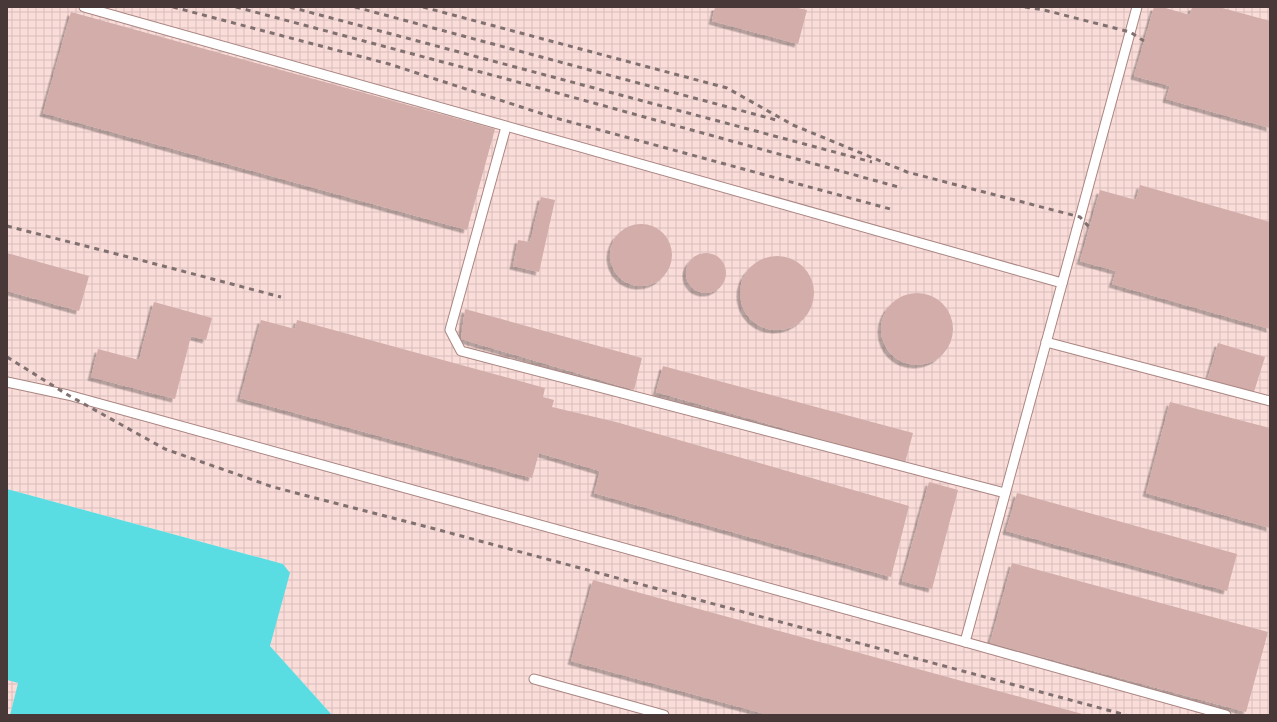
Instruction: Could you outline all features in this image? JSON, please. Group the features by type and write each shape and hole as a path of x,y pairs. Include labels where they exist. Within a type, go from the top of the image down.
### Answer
{"lane":[{"path":"84,7 1062,283"},
{"path":"965,642 1137,7"},
{"path":"506,127 450,330 461,351 1005,493"},
{"path":"1046,342 1270,402"},
{"path":"7,382 68,395 1226,715"},
{"path":"534,679 664,715"}],"shaded area":[{"path":"7,7 1270,7 1270,715 332,715 270,646 289,573 283,564 7,489"},
{"path":"7,680 18,683 10,715 7,715"}],"water":[{"path":"7,489 283,564 290,573 270,646 332,715 10,715 18,683 7,680"}],"building":[{"path":"715,7 794,7 807,10 798,44 712,21"},
{"path":"1154,7 1162,7 1190,15 1192,7 1219,7 1270,21 1270,128 1166,99 1170,86 1134,76"},
{"path":"71,12 495,129 467,230 43,113"},
{"path":"1140,185 1270,222 1270,329 1112,284 1116,271 1080,261 1100,190 1136,200"},
{"path":"541,197 555,200 539,272 513,266 518,240 530,242"},
{"path":"641,224 658,229 663,233 667,238 672,255 667,272 663,277 658,281 641,286 624,281 619,277 615,272 610,255 615,238 619,233 624,229"},
{"path":"7,253 89,276 79,311 7,291"},
{"path":"706,253 720,259 726,273 720,287 706,293 692,287 686,273 692,259"},
{"path":"777,256 798,262 808,272 814,293 808,314 798,324 777,330 756,324 746,314 740,293 746,272 756,262"},
{"path":"917,293 937,299 947,309 953,329 947,349 937,359 917,365 897,359 887,349 881,329 887,309 897,299"},
{"path":"154,302 212,318 206,340 191,336 175,399 91,377 98,349 139,360"},
{"path":"465,309 642,358 634,390 461,339"},
{"path":"261,320 295,329 297,320 545,388 543,397 554,400 552,407 616,422 909,506 891,577 594,493 600,471 539,453 532,478 240,398"},
{"path":"1218,343 1265,357 1253,395 1207,381"},
{"path":"663,366 913,433 905,463 656,392"},
{"path":"1170,402 1270,428 1270,528 1146,493"},
{"path":"929,482 958,490 932,589 902,581"},
{"path":"1017,493 1237,554 1227,591 1006,531"},
{"path":"1012,563 1268,632 1246,712 990,643"},
{"path":"593,580 1086,715 769,715 571,661"}],"railway":[{"path":"173,7 389,64 552,117 894,210"},
{"path":"236,7 503,78 902,188"},
{"path":"290,7 872,162"},
{"path":"355,7 780,121"},
{"path":"423,7 727,88 793,125 907,172 1080,217 1090,228"},
{"path":"1025,7 1044,10 1130,32 1144,41"},
{"path":"7,226 281,297"},
{"path":"7,357 68,395 165,449 273,487 439,530 1126,715"}]}
